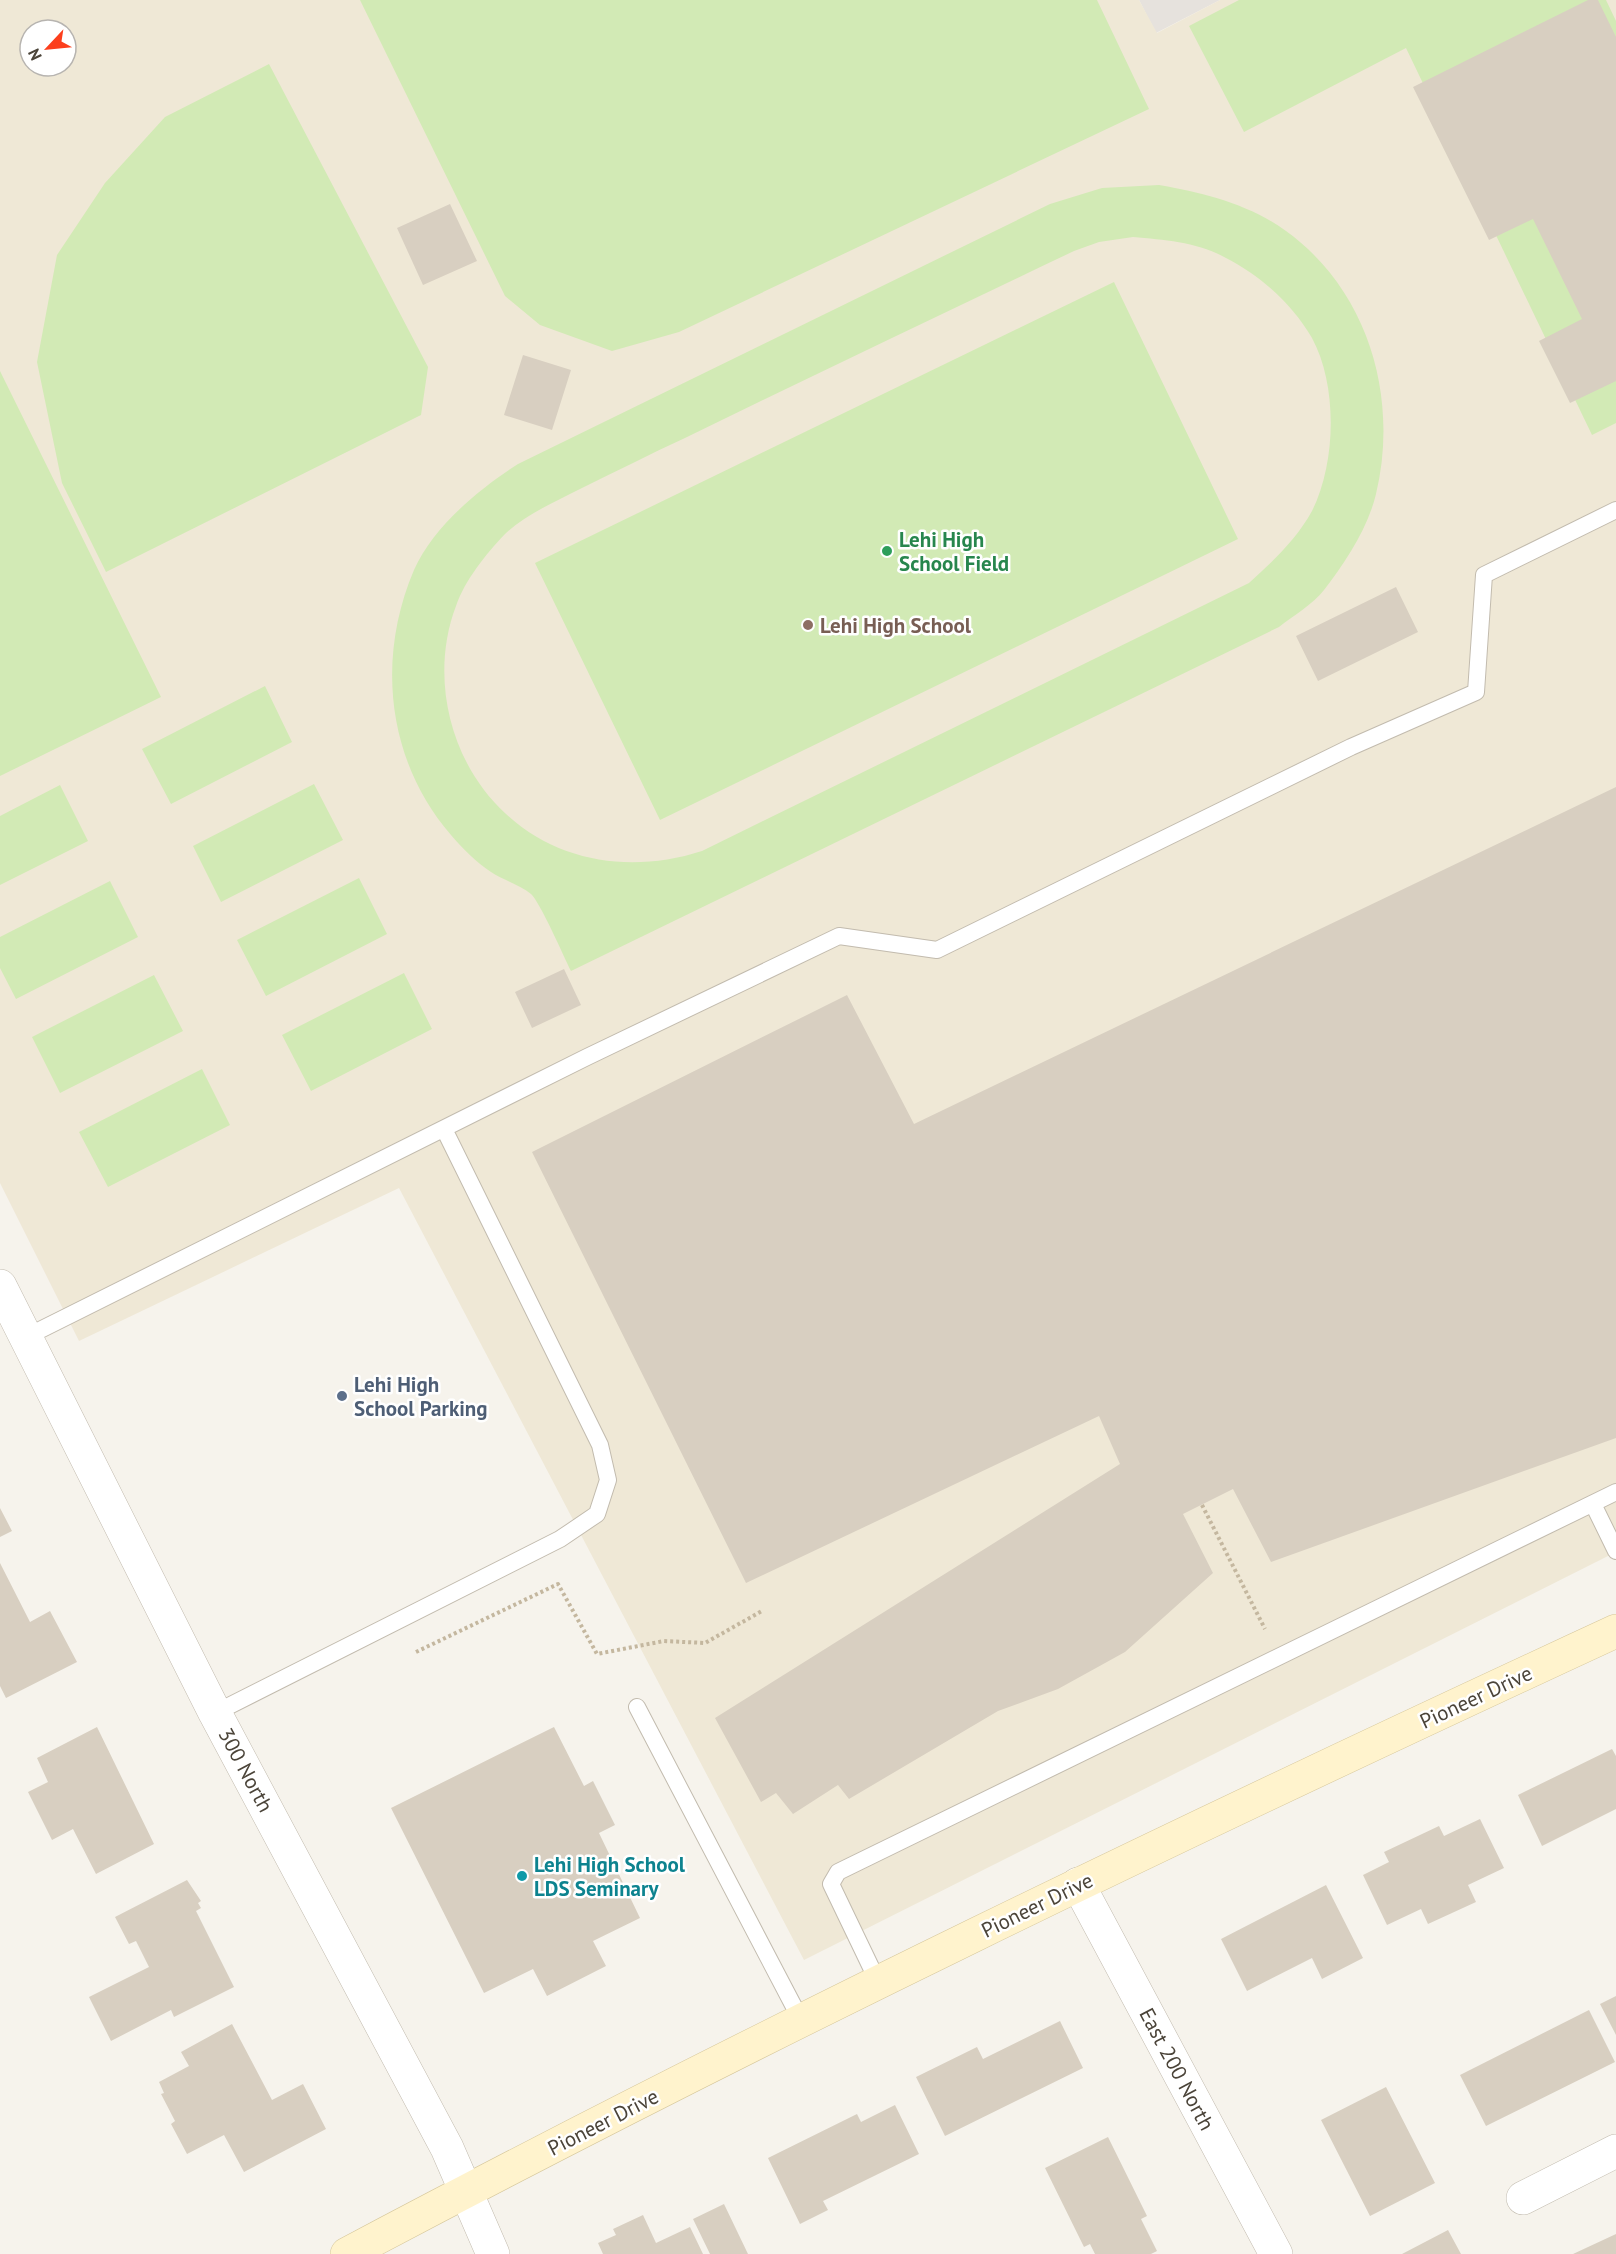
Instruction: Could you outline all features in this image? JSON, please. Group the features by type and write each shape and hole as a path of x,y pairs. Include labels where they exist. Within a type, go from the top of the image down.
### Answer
{"street":[{"name":"300 North","path":"0,1286 215,1713 447,2148 493,2254"},
{"name":"Pioneer Drive","path":"347,2254 465,2192 1078,1884 1616,1631"},
{"name":"East 200 North","path":"1078,1884 1276,2254"},
{"path":"1523,2198 1616,2151"}],"lane":[{"path":"26,1337 839,936 937,950 1351,747 1476,692 1484,574 1616,510"},
{"path":"215,1713 560,1539 597,1514 608,1480 600,1445 444,1129"},
{"path":"879,1984 831,1884 838,1872 1616,1492"},
{"path":"1593,1504 1616,1551"},
{"path":"637,1707 802,2022"}],"path":[{"path":"1202,1505 1264,1629"},
{"path":"416,1652 558,1584 597,1654 664,1641 705,1643 762,1611"}],"shaded area":[{"name":"Lehi High School","path":"0,0 1139,0 1157,33 1220,0 1616,0 1616,1552 804,1960 399,1188 79,1341 0,1183"},
{"path":"1139,0 1220,0 1156,33"}],"green space":[{"path":"360,0 1097,0 1149,109 679,332 612,351 540,325 505,296"},
{"path":"1239,0 1606,0 1616,21 1616,423 1592,435 1406,48 1244,132 1189,26"},
{"path":"269,64 428,367 421,415 106,572 62,483 37,362 57,255 105,183 165,117"},
{"path":"1159,185 1209,196 1241,207 1286,231 1315,256 1338,284 1357,315 1371,349 1380,384 1383,421 1382,458 1376,494 1362,532 1340,568 1324,590 1309,605 1279,627 571,971 546,918 531,894 491,872 475,860 451,835 429,806 413,775 401,742 394,708 392,673 395,639 402,604 422,554 458,510 518,464 1050,204 1102,188","holes":["1133,237 1204,248 1239,265 1285,302 1312,338 1320,357 1330,401 1331,424 1326,470 1320,492 1312,511 1299,531 1249,583 702,851 650,862 599,860 550,844 527,831 506,814 487,793 471,770 458,744 445,690 445,661 448,633 460,596 470,577 513,527 541,509 632,463 1074,251 1099,242"]},
{"name":"Lehi High School Field","path":"1114,282 1238,539 660,820 535,563"},
{"path":"0,371 161,697 0,776"},
{"path":"265,686 292,742 171,804 142,749"},
{"path":"314,784 343,840 221,902 193,846"},
{"path":"60,785 88,841 0,885 0,816"},
{"path":"359,878 387,934 266,996 237,940"},
{"path":"110,881 138,937 16,999 0,968 0,937"},
{"path":"404,973 432,1029 311,1091 282,1035"},
{"path":"154,975 183,1031 60,1093 32,1037"},
{"path":"202,1069 230,1125 108,1187 79,1132"}],"building":[{"path":"1588,0 1598,0 1616,37 1616,381 1570,403 1539,341 1582,319 1533,219 1489,240 1413,87"},
{"path":"450,204 477,261 423,285 397,228"},
{"path":"523,355 571,370 552,430 504,415"},
{"path":"1396,587 1418,632 1318,681 1296,636"},
{"path":"1616,787 1616,1438 1271,1562 1233,1489 1183,1514 1213,1573 1125,1652 1058,1689 998,1711 849,1799 838,1785 793,1814 776,1793 761,1802 715,1718 1120,1464 1099,1416 746,1583 532,1152 847,995 914,1124"},
{"path":"564,969 581,1005 532,1028 515,992"},
{"path":"0,1508 12,1531 0,1537"},
{"path":"0,1563 30,1622 50,1611 77,1662 6,1698 0,1686"},
{"path":"97,1727 154,1844 96,1874 73,1829 52,1840 28,1792 48,1782 37,1758"},
{"name":"Lehi High School LDS Seminary","path":"554,1727 584,1786 593,1781 615,1825 599,1833 640,1918 593,1941 606,1966 547,1996 533,1969 484,1993 391,1808"},
{"path":"1612,1749 1616,1756 1616,1809 1542,1846 1518,1795"},
{"path":"1480,1819 1504,1868 1468,1885 1476,1902 1428,1924 1421,1909 1387,1925 1363,1875 1389,1862 1384,1852 1439,1826 1444,1836"},
{"path":"187,1880 201,1901 198,1903 201,1908 196,1911 234,1987 174,2017 171,2010 111,2041 89,1997 149,1967 136,1941 129,1944 115,1917"},
{"path":"1326,1885 1363,1958 1322,1979 1312,1958 1247,1991 1221,1939"},
{"path":"1616,1996 1616,2035 1600,2004"},
{"path":"1589,2010 1615,2062 1486,2126 1460,2075"},
{"path":"1060,2021 1083,2068 945,2136 916,2077 977,2047 983,2059"},
{"path":"232,2024 272,2100 303,2084 326,2129 244,2172 224,2135 187,2154 171,2124 175,2121 161,2094 164,2093 159,2082 189,2066 181,2052"},
{"path":"1386,2087 1435,2183 1370,2216 1321,2120"},
{"path":"895,2105 919,2154 823,2201 828,2210 800,2224 768,2158 857,2114 861,2122"},
{"path":"1108,2137 1147,2216 1141,2219 1157,2251 1151,2254 1095,2254 1090,2244 1084,2247 1045,2168"},
{"path":"724,2204 748,2254 710,2254 693,2219"},
{"path":"643,2215 656,2243 690,2227 703,2254 603,2254 598,2243 616,2235 613,2229"},
{"path":"1448,2230 1461,2254 1402,2254"},
{"path":"1616,2234 1616,2254 1573,2254"}],"place":[{"name":"Lehi High School Field","path":"887,551"},
{"name":"Lehi High School","path":"808,625"},
{"name":"Lehi High School Parking","path":"342,1396"},
{"name":"Lehi High School LDS Seminary","path":"522,1876"}]}
